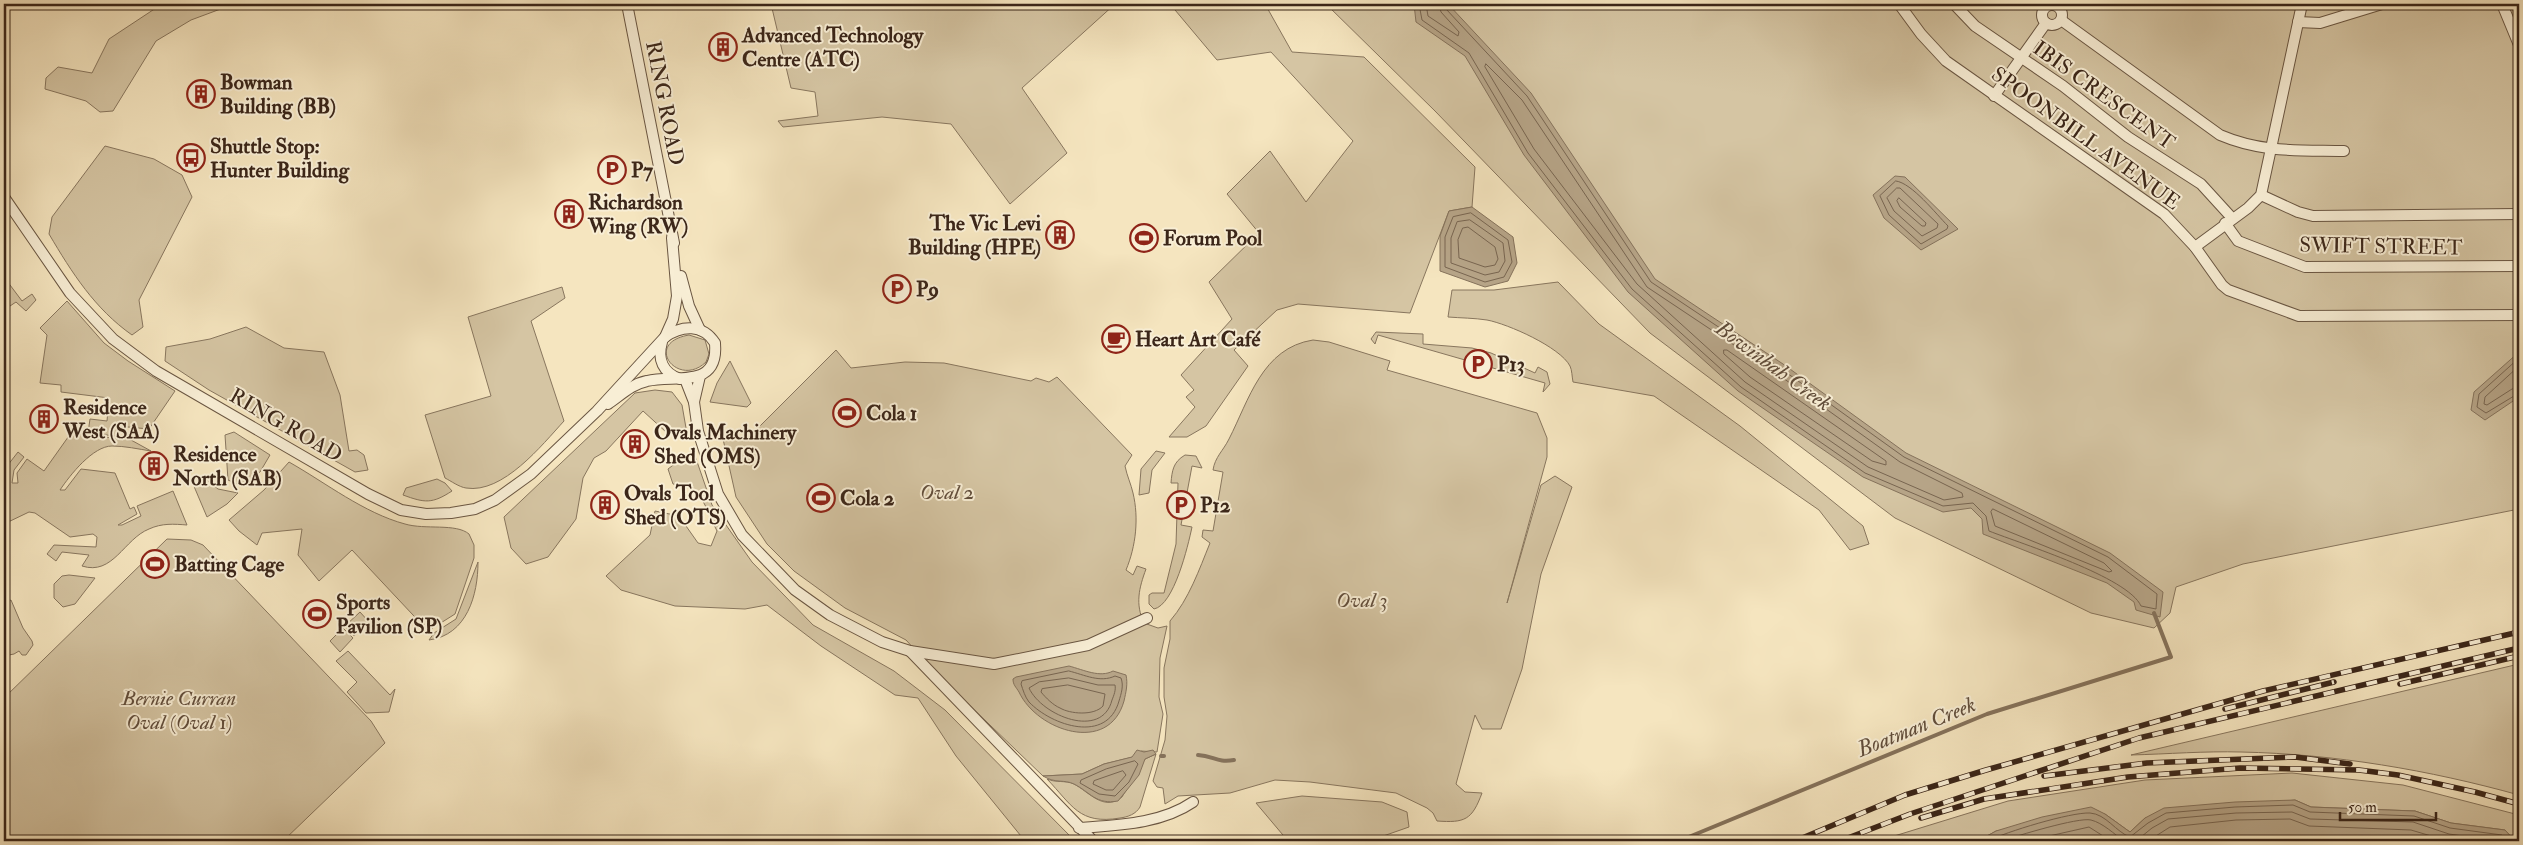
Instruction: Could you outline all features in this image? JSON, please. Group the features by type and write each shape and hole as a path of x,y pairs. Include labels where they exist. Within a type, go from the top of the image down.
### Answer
{"street":[{"name":"RING ROAD","path":"628,4 672,238 689,306 700,330"},
{"name":"SPOONBILL AVENUE","path":"1899,4 1921,34 1946,61 2164,214 2194,247 2222,285 2228,290 2299,316 2519,315"},
{"name":"IBIS CRESCENT","path":"1954,4 1975,26 2062,86 2128,137 2201,184 2229,220"},
{"path":"2194,247 2248,208 2261,195 2302,4"},
{"path":"2298,22 2320,23 2382,4"},
{"path":"2502,4 2519,45"},
{"path":"2050,5 2060,8 2061,20 2054,25 2046,23 2042,16 2041,6 2050,5"},
{"path":"2061,20 2220,135 2245,145 2344,151"},
{"path":"1994,96 2046,23"},
{"path":"2261,195 2298,212 2313,216 2519,214"},
{"name":"RING ROAD","path":"4,197 70,293 90,317 119,345 156,370 286,448 368,494 401,510 426,514 451,513 475,509 495,500 531,474 596,411 663,340 680,329 700,330 711,337 715,350 709,368 700,376 683,379 661,379 633,385 596,411"},
{"name":"SWIFT STREET","path":"2229,220 2238,241 2305,267 2519,266"},
{"name":"RING ROAD","path":"672,238 677,296 672,319 663,340 660,359 663,367 670,374 683,379"},
{"path":"694,402 700,376"},
{"path":"683,379 694,402 698,431 718,494 742,535 795,590 830,616 882,642 910,651 994,664 1088,645 1147,618"},
{"path":"910,651 1093,841"},
{"path":"1079,828 1147,820 1180,810 1193,802"}],"green space":[{"path":"162,4 234,4 191,20 156,41 113,111 100,112 86,101 45,89 46,78 58,67 92,73 109,39"},
{"path":"771,4 1115,4 1022,88 1067,153 1010,204 951,124 882,117 783,127 778,121 818,116 815,92 791,88"},
{"path":"1170,4 1265,4 1292,52 1364,57 1475,167 1472,207 1449,211 1410,313 1298,304 1277,310 1234,350 1248,366 1206,426 1187,437 1169,437 1195,407 1186,397 1194,390 1181,375 1232,319 1209,282 1259,233 1227,194 1270,151 1306,202 1353,141 1271,52 1217,60"},
{"path":"1326,4 2519,4 2519,509 2243,564 2176,587 2170,613 2154,628 2091,613 1895,518 1650,333 1435,111"},
{"path":"105,146 154,159 182,175 192,197 139,300 143,327 132,335 107,314 85,289 66,263 49,234 52,217"},
{"path":"4,277 22,301 32,294 36,300 26,311 16,302 7,308"},
{"path":"1558,282 1599,324 1740,426 1863,526 1869,544 1850,550 1819,510 1654,396 1573,382 1571,368 1564,359 1556,351 1533,337 1496,322 1448,317 1452,290 1494,290"},
{"path":"562,287 565,298 531,321 564,421 521,466 494,483 480,488 466,488 445,478 425,415 491,396 468,317"},
{"path":"67,301 104,343 175,391 149,429 117,426 116,436 88,433 90,419 107,421 109,398 61,392 61,385 40,383 47,335 40,328"},
{"path":"246,327 284,348 324,352 340,395 349,451 357,450 364,455 368,470 355,472 209,390 165,361 166,347 210,339"},
{"path":"1376,332 1423,334 1423,344 1472,348 1491,353 1535,373 1538,367 1547,372 1550,384 1543,392 1545,383 1378,335 1375,344 1371,339"},
{"path":"689,335 705,340 709,354 706,362 695,369 685,370 669,362 666,354 668,346 675,340"},
{"name":"Oval 3","path":"1313,340 1329,342 1390,361 1387,370 1537,413 1547,438 1547,457 1507,603 1541,485 1555,476 1572,487 1541,574 1522,669 1501,729 1482,729 1475,715 1456,784 1465,792 1482,793 1475,809 1466,818 1461,820 1437,821 1433,813 1427,808 1396,793 1310,782 1275,780 1230,793 1178,796 1165,804 1163,788 1157,787 1153,781 1165,740 1167,716 1164,697 1164,668 1170,639 1170,621 1188,594 1210,543 1202,537 1203,530 1213,531 1223,472 1213,470 1214,465 1259,378 1269,365 1281,353 1296,345"},
{"name":"Oval 2","path":"836,350 851,368 905,362 944,363 1031,381 1036,378 1049,382 1057,377 1132,455 1125,466 1135,503 1136,532 1126,570 1133,575 1137,566 1146,569 1139,596 1141,616 1144,623 1158,628 1167,626 1160,658 1159,697 1163,714 1157,752 1141,751 1133,757 1104,764 1082,774 1043,776 939,676 906,640 845,608 794,571 767,544 736,497 721,430 745,441"},
{"path":"730,361 751,403 747,407 710,402 717,383"},
{"path":"655,390 672,392 682,405 686,428 666,432 643,411 606,451 594,458 583,478 576,519 548,557 526,564 511,548 504,517 635,393"},
{"path":"234,432 270,455 260,472 249,483 237,484 228,480 225,435"},
{"path":"71,433 131,440 151,451 112,446 105,447 83,462 60,490 65,490 81,469 115,473 130,509 134,507 137,514 118,525 141,516 137,506 173,491 187,525 163,525 149,529 132,540 110,561 102,566 93,568 82,566 89,555 62,552 56,561 47,554 54,545 96,547 97,537 93,534 70,537 35,513 29,512 4,524 4,470 18,452 24,457 14,470 12,483 18,483 17,473 27,459 44,471"},
{"path":"693,450 712,505 752,562 813,625 894,671 945,710 1075,841 1025,841 956,756 918,698 895,695 821,646 767,605 745,609 675,606 621,590 606,576 650,535 655,511 679,516 698,543 711,546 717,531 706,506 691,489 673,484 668,469"},
{"path":"1156,451 1165,453 1152,470 1149,493 1139,495 1141,469"},
{"path":"1185,455 1196,456 1202,468 1192,466 1181,525 1192,527 1174,586 1168,597 1161,605 1154,609 1149,604 1149,595 1152,593 1164,593 1176,544 1178,483 1171,483 1172,475 1174,467"},
{"path":"289,462 360,505 390,519 413,526 456,529 469,534 474,545 474,558 455,614 428,631 352,550 319,581 298,555 302,529 262,533 257,545 239,531 229,520 264,490"},
{"path":"437,479 445,483 452,491 428,501 417,500 403,495 406,488"},
{"path":"207,480 218,489 238,493 227,504 207,517 193,484"},
{"name":"Bernie Curran Oval (Oval 1)","path":"167,539 191,540 203,545 371,721 385,743 283,841 6,841 4,839 4,698"},
{"path":"478,562 476,587 468,612 453,630 442,637 429,640 434,633 456,619"},
{"path":"62,576 95,578 75,604 63,607 54,598 54,584"},
{"path":"11,600 23,628 32,641 33,645 26,655 22,655 19,651 4,656 4,603"},
{"path":"360,612 369,622 354,636 345,626"},
{"path":"343,628 353,638 340,652 330,641"},
{"path":"348,651 390,695 395,689 389,712 366,713 347,692 357,682 336,661"},
{"path":"2519,664 2519,795 2416,771 2311,756 2227,752 2131,755"},
{"path":"1156,754 1140,807 1134,813 1123,818 1095,819 1085,816 1070,805 1047,779 1074,784 1103,802 1115,801 1122,797 1145,759"},
{"path":"2292,773 2403,785 2519,815 2519,841 2515,841 2505,830 2451,823 2415,811 2311,807 2295,800 2145,818 2130,832 2105,814 1996,831 1978,841 1878,841 2008,801 2145,780"},
{"path":"1302,796 1382,802 1407,812 1409,827 1369,841 1288,841 1256,803"}],"water":[{"name":"Bowinbah Creek","path":"1414,4 1448,4 1531,93 1655,279 1783,364 1906,453 2110,553 2163,592 2160,617 2136,610 2134,602 2107,583 1983,534 1982,519 1971,508 1943,512 1863,477 1738,391 1628,292 1524,155 1465,56 1416,22"},
{"path":"1895,176 1905,177 1958,229 1921,250 1884,218 1873,195"},
{"path":"1472,207 1513,237 1517,263 1508,281 1485,287 1440,271 1440,236 1449,211"},
{"path":"2519,352 2519,397 2485,420 2471,410 2474,392"},
{"path":"1069,666 1097,674 1113,671 1126,675 1127,685 1124,701 1116,718 1104,728 1089,732 1073,731 1056,726 1028,706 1015,686 1013,679 1016,677"},
{"path":"1137,750 1144,752 1153,750 1156,754 1145,759 1139,775 1118,801 1104,801 1074,784 1052,780 1043,776 1082,774 1104,764 1132,757"},
{"path":"2295,800 2311,807 2415,811 2451,823 2505,830 2515,841 1978,841 1996,831 2042,817 2091,807 2105,814 2130,832 2145,818 2164,808 2235,802"}],"waterway":[{"name":"Boatman Creek","path":"1679,841 1987,714 2171,657 2154,613"},
{"path":"1198,755 1223,761 1234,760"}],"railway":[{"path":"1795,841 1905,795 1986,770 2263,691 2519,632"},
{"path":"1840,841 1910,814 2139,738 2519,648"},
{"path":"2400,684 2519,656"},
{"path":"2225,709 2334,682"},
{"path":"2044,776 2147,763 2295,757 2350,764"},
{"path":"1921,818 1984,799 2128,777 2240,768 2359,770 2398,775 2519,804"}],"place":[{"name":"Advanced Technology Centre (ATC)","path":"723,47"},
{"name":"Bowman Building (BB)","path":"201,94"},
{"name":"Shuttle Stop: Hunter Building","path":"191,158"},
{"name":"P7","path":"612,170"},
{"name":"Richardson Wing (RW)","path":"569,214"},
{"name":"The Vic Levi Building (HPE)","path":"1060,235"},
{"name":"Forum Pool","path":"1144,238"},
{"name":"P9","path":"897,289"},
{"name":"Heart Art Café","path":"1116,339"},
{"name":"P13","path":"1478,364"},
{"name":"Cola 1","path":"847,413"},
{"name":"Residence West (SAA)","path":"44,419"},
{"name":"Ovals Machinery Shed (OMS)","path":"635,444"},
{"name":"Residence North (SAB)","path":"154,466"},
{"name":"Cola 2","path":"821,498"},
{"name":"Ovals Tool Shed (OTS)","path":"605,505"},
{"name":"P12","path":"1181,505"},
{"name":"Batting Cage","path":"155,564"},
{"name":"Sports Pavilion (SP)","path":"317,614"}]}
